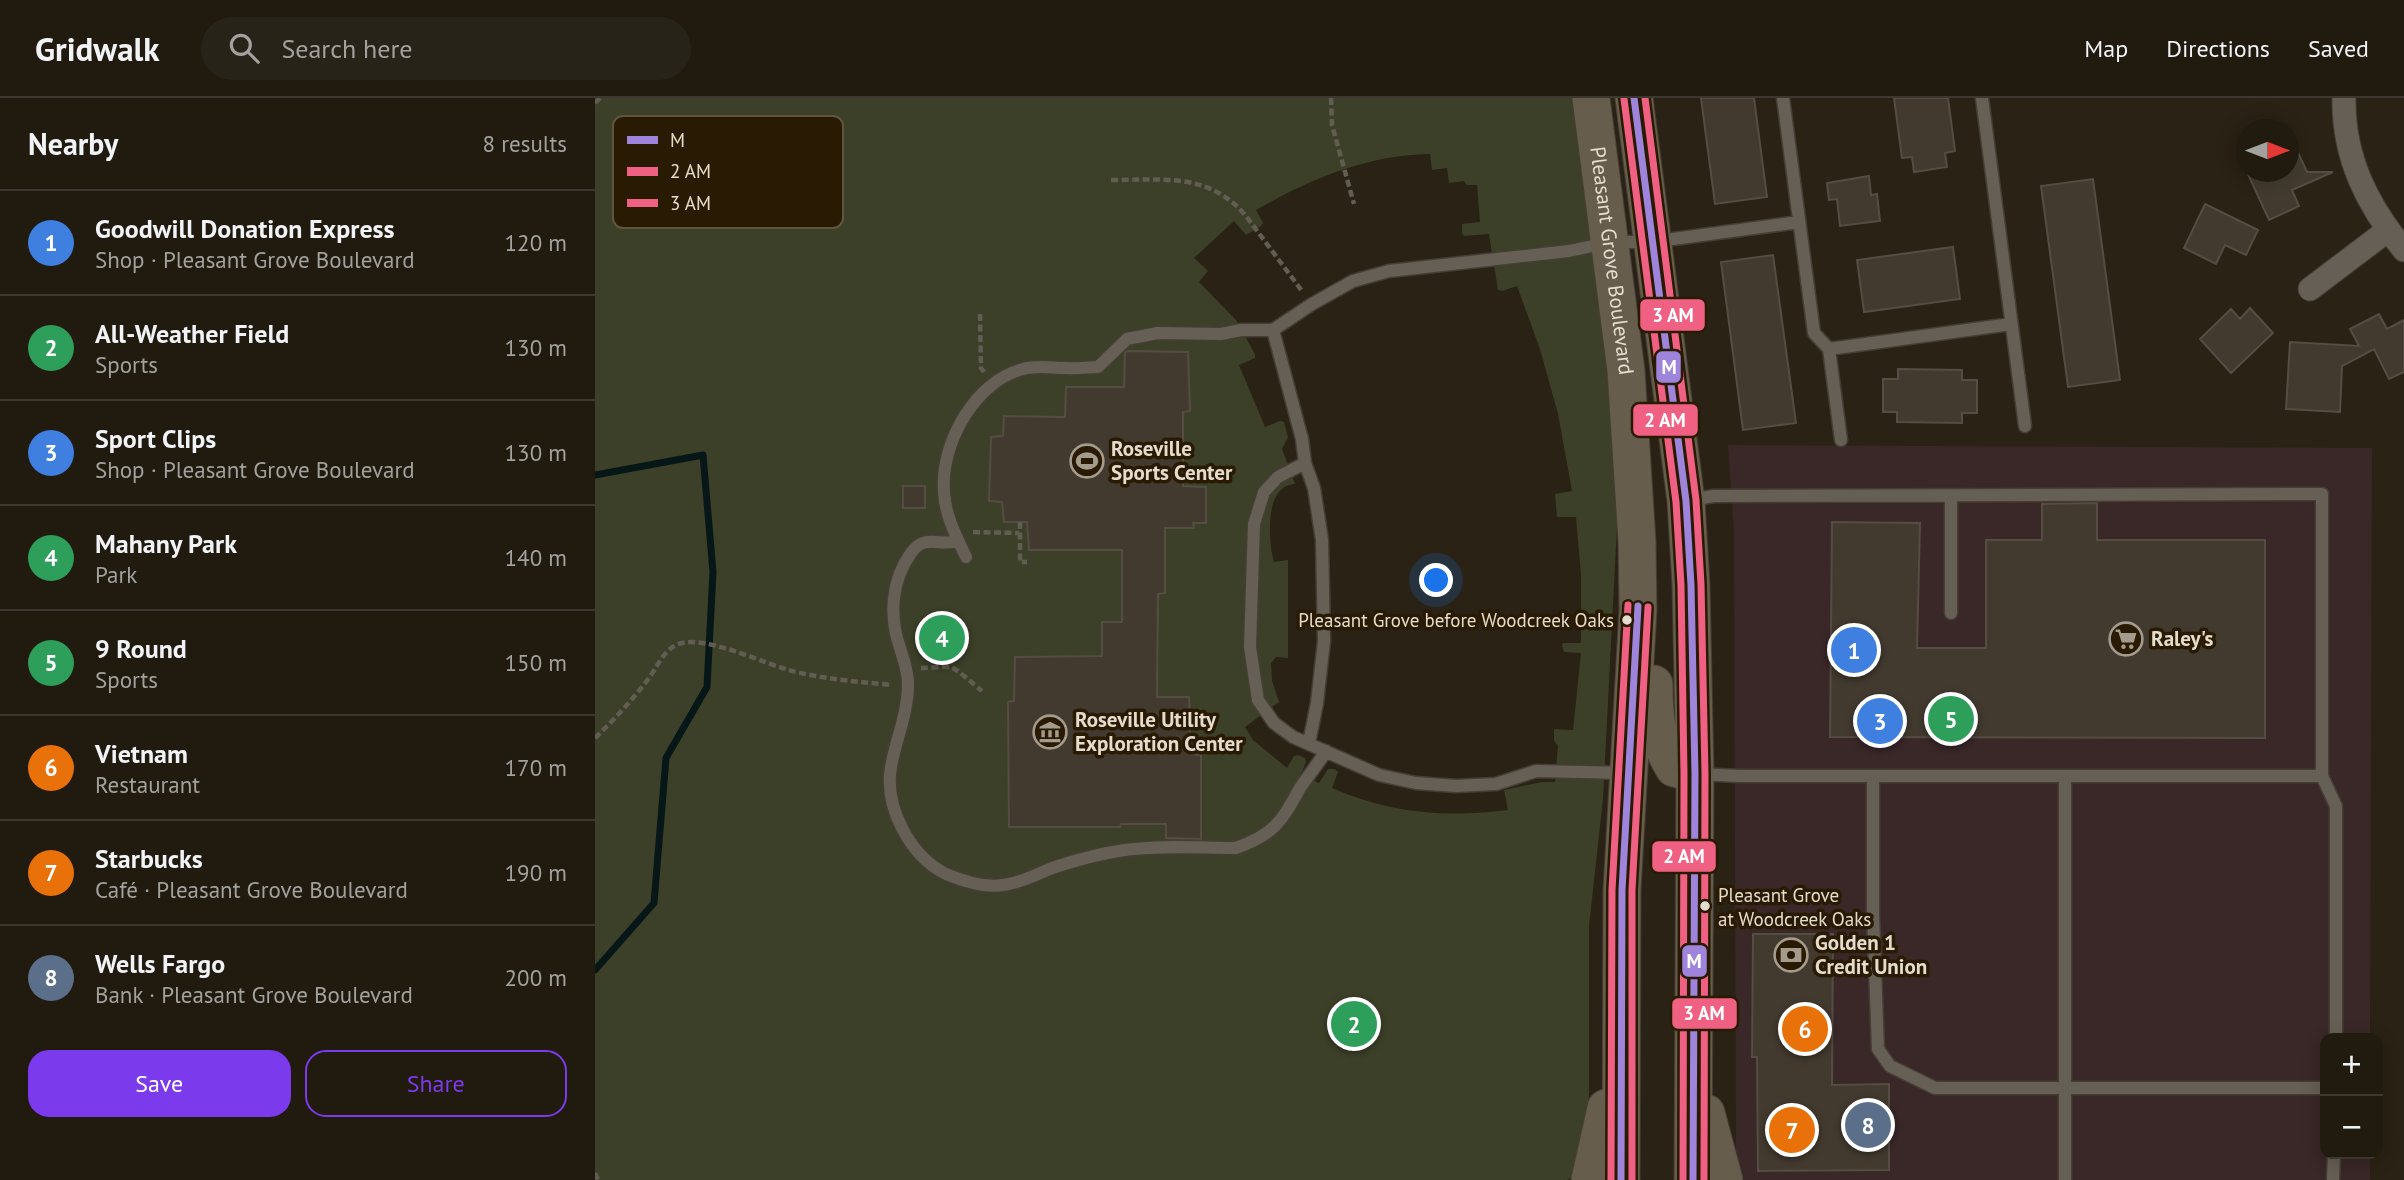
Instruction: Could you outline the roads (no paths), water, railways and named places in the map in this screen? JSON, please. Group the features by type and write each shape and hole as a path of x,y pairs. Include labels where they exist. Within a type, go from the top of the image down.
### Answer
{"main road":[{"name":"Pleasant Grove Boulevard","path":"1591,98 1628,394 1637,541 1638,610 1622,890 1621,1180"},
{"name":"Pleasant Grove Boulevard","path":"1634,98 1686,501 1691,585 1695,774 1693,1180"},
{"path":"1637,541 1653,624 1656,732 1674,768 1695,774"},
{"path":"1590,1180 1621,1042"},
{"path":"1694,1065 1724,1180"}],"street":[{"path":"2344,98 2352,159 2366,197 2404,250"},
{"path":"2310,289 2388,230"}],"lane":[{"path":"1783,98 1814,333 1829,348 1841,440"},
{"path":"1982,98 2025,426"},
{"path":"966,557 956,537 944,498 946,466 958,429 979,397 993,385 1021,369 1043,366 1098,367 1127,339 1158,333 1221,334 1241,330 1273,330 1353,281 1389,271 1569,251 1611,242 1651,242 1799,222"},
{"path":"1829,348 2011,324"},
{"path":"1273,330 1302,439 1305,463 1314,488 1322,540 1324,640 1317,703 1309,743"},
{"path":"1305,463 1278,477 1264,492 1254,524 1250,647 1258,700 1274,723 1293,737 1379,775 1416,783 1455,786 1496,784 1536,771 1628,773"},
{"path":"1686,501 1714,496 2322,494 2322,776 2336,806 2336,1033"},
{"path":"1951,496 1951,613"},
{"path":"956,537 947,545 934,540 924,541 912,550 896,578 894,628 904,661 908,690 890,769 890,789 900,822 913,847 934,866 961,879 989,886 1003,886 1067,863 1111,852 1153,848 1237,848 1276,826 1287,814 1302,785 1326,751"},
{"path":"1695,774 2322,776"},
{"path":"1873,776 1873,915 1878,1049 1891,1066 1935,1088 2320,1088"},
{"path":"2065,776 2065,1180"},
{"path":"2333,1180 2334,1159"}],"waterway":[{"path":"595,475 703,455 713,572 707,687 666,758 654,903 595,970"}],"place":[{"name":"Roseville Sports Center","path":"1087,461"},
{"name":"Pleasant Grove before Woodcreek Oaks","path":"1627,620"},
{"name":"Mahany Park","path":"942,638"},
{"name":"Raley's","path":"2126,639"},
{"name":"Goodwill Donation Express","path":"1854,650"},
{"name":"9 Round","path":"1951,719"},
{"name":"Sport Clips","path":"1880,721"},
{"name":"Roseville Utility Exploration Center","path":"1050,732"},
{"name":"Pleasant Grove at Woodcreek Oaks","path":"1705,906"},
{"name":"Golden 1 Credit Union","path":"1791,955"},
{"name":"All-Weather Field","path":"1354,1024"},
{"name":"Vietnam","path":"1805,1029"},
{"name":"Wells Fargo","path":"1868,1125"},
{"name":"Starbucks","path":"1792,1130"}]}
